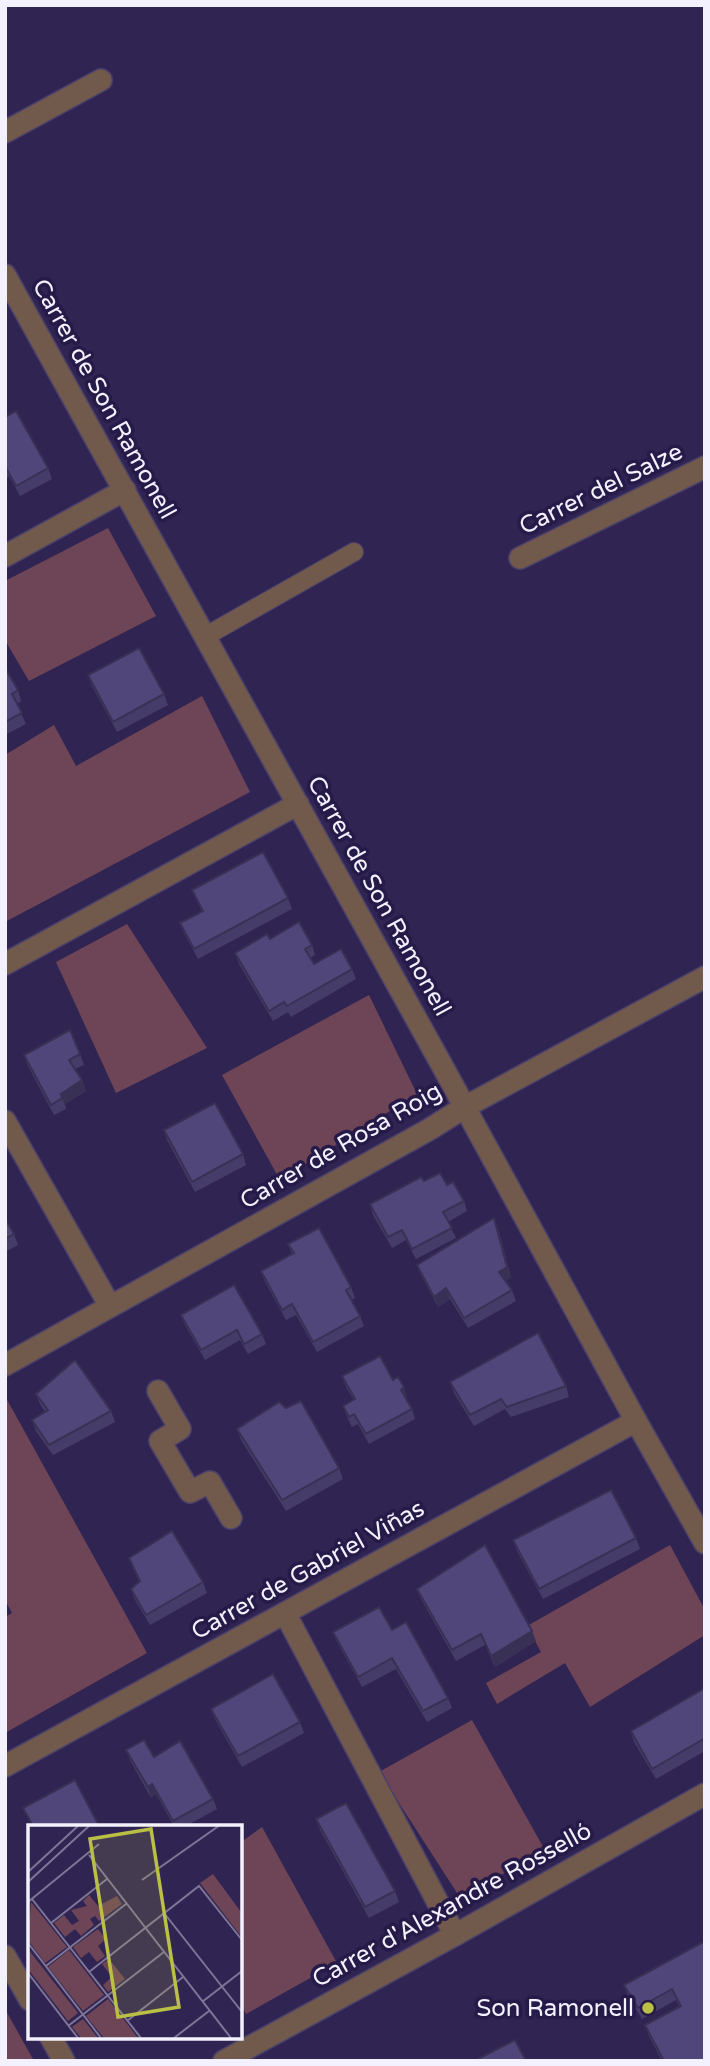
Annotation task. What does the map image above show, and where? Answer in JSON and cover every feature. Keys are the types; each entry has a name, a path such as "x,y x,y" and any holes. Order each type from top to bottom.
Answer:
{"street":[{"path":"5,132 101,80"},
{"name":"Carrer de Son Ramonell","path":"5,275 705,1543"},
{"name":"Carrer del Salze","path":"520,558 705,467"},
{"path":"5,556 125,490"},
{"path":"5,964 298,804"},
{"name":"Carrer de Rosa Roig","path":"5,1364 430,1129 464,1107 704,979"},
{"path":"5,1121 110,1306"},
{"path":"158,1391 180,1429 160,1441 190,1492 210,1482 231,1518"},
{"name":"Carrer de Gabriel Viñas","path":"5,1766 636,1421"},
{"path":"285,1613 454,1935"},
{"name":"Carrer d'Alexandre Rosselló","path":"224,2061 705,1794"},
{"path":"5,1956 28,1996"},
{"path":"51,2038 64,2061"}],"lane":[{"path":"206,636 354,552"}],"shaded area":[{"path":"108,528 156,616 29,681 5,640 5,581"},
{"path":"202,696 250,792 5,922 5,755 54,725 76,766"},
{"path":"127,924 207,1048 116,1093 56,962"},
{"path":"369,995 417,1094 280,1180 222,1075"},
{"path":"5,1396 147,1653 5,1733 5,1617 12,1613 5,1600"},
{"path":"670,1545 705,1610 705,1635 590,1707 565,1663 497,1704 486,1683 541,1652 527,1626"},
{"path":"472,1720 546,1852 459,1896 379,1772"},
{"path":"262,1827 337,1963 246,2014 242,2007 242,1842"},
{"path":"5,2009 34,2061 5,2061"}],"building":[{"path":"16,411 48,468 16,486 5,466 5,417"},
{"path":"139,648 164,694 113,722 88,675"},
{"path":"5,668 18,690 12,694 22,713 5,722"},
{"path":"263,852 288,898 194,949 180,923 203,911 192,890"},
{"path":"299,922 312,945 305,949 314,964 341,949 352,969 287,1006 284,1002 269,1011 235,953 267,934 270,939"},
{"path":"70,1030 80,1054 69,1060 82,1080 61,1094 62,1098 51,1105 24,1055"},
{"path":"215,1103 243,1154 192,1182 164,1130"},
{"path":"440,1173 447,1185 453,1182 464,1201 443,1212 452,1228 412,1249 402,1230 388,1237 370,1204 421,1177 424,1181"},
{"path":"494,1218 507,1267 499,1272 512,1290 464,1318 446,1288 434,1297 417,1265"},
{"path":"5,1219 14,1234 5,1239"},
{"path":"319,1228 351,1287 346,1290 360,1316 313,1342 292,1304 282,1310 261,1271 294,1253 288,1244"},
{"path":"234,1285 262,1334 244,1344 237,1330 201,1350 181,1315"},
{"path":"538,1333 566,1386 507,1407 501,1399 470,1415 450,1382"},
{"path":"380,1356 393,1380 398,1377 404,1387 401,1390 412,1409 366,1434 354,1414 349,1417 343,1406 355,1399 342,1376"},
{"path":"75,1360 111,1411 49,1445 32,1420 48,1410 36,1394"},
{"path":"301,1401 339,1468 282,1500 237,1429 279,1402 286,1408"},
{"path":"611,1490 636,1538 539,1589 513,1540"},
{"path":"172,1531 203,1582 146,1615 131,1589 140,1581 129,1558"},
{"path":"485,1545 532,1631 491,1656 481,1634 452,1650 417,1589"},
{"path":"379,1607 392,1630 406,1622 448,1698 423,1711 392,1658 358,1677 333,1632"},
{"path":"273,1674 300,1722 238,1756 211,1709"},
{"path":"705,1688 705,1738 652,1769 631,1731"},
{"path":"144,1740 154,1757 180,1741 213,1799 173,1821 152,1784 148,1787 126,1750"},
{"path":"75,1780 98,1825 32,1825 23,1808"},
{"path":"346,1803 395,1891 365,1907 316,1819"},
{"name":"Son Ramonell","path":"705,1941 705,2060 664,2061 645,2025 681,2006 672,1989 638,2008 624,1985"},
{"path":"515,2040 526,2061 474,2061"}],"place":[{"name":"Son Ramonell","path":"648,2008"}]}
